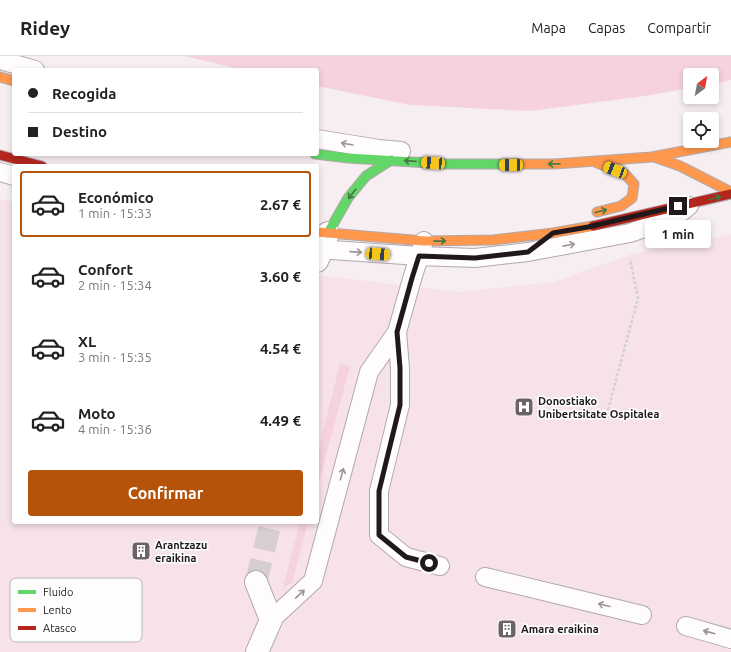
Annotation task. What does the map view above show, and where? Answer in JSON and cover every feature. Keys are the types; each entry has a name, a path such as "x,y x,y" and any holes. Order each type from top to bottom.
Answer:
{"main road":[{"path":"0,77 12,80"},
{"path":"319,154 348,158 446,164 554,164 652,156 731,142"},
{"path":"0,155 34,164"},
{"path":"652,156 680,166 731,193"},
{"path":"320,245 348,198 366,176 391,160"},
{"path":"585,215 621,206 632,198 634,184 625,174 593,162"},
{"path":"422,249 553,233 588,227 731,193"},
{"path":"553,233 572,221"}],"street":[{"path":"256,582 270,620 257,652"}],"lane":[{"path":"0,60 28,68"},
{"path":"319,139 379,149 477,157 511,165"},
{"path":"0,172 12,175"},
{"path":"320,245 422,249 475,258 528,252 630,233 675,217 694,203"},
{"path":"528,252 553,233"},
{"path":"270,620 313,581 369,372 397,332 412,278 422,249"},
{"path":"397,332 400,368 400,405 379,491 379,535 406,557 440,566"},
{"path":"485,576 642,615"},
{"path":"686,626 731,639"}],"path":[{"path":"608,410 638,298 629,255"}],"shaded area":[{"path":"184,56 731,56 731,80 719,83 719,68 683,68 683,89 645,96 530,111 410,105 319,86 319,68 235,68"},
{"name":"Donostiako Unibertsitate Ospitalea","path":"0,199 12,202 12,524 319,524 319,275 458,292 554,282 629,255 731,234 731,652 0,652"},
{"path":"340,364 350,366 319,482 319,447"},
{"path":"299,524 307,524 292,583 283,587"}],"tunnel":[{"path":"256,582 270,524"}],"traffic: fast":[{"path":"319,154 348,158 446,164 518,164"},
{"path":"328,233 348,198 366,176 391,160"}],"traffic: slow":[{"path":"0,77 12,80"},
{"path":"518,164 554,164 652,157 731,142"},
{"path":"654,157 680,166 731,192"},
{"path":"597,163 625,174 634,184 632,198 621,206 597,212"},
{"path":"319,232 424,241 493,240 553,233 593,226"}],"traffic: jam":[{"path":"0,155 34,164"},
{"path":"593,226 731,194"}],"place":[{"name":"Donostiako Unibertsitate Ospitalea","path":"524,407"},
{"name":"Arantzazu eraikina","path":"141,551"},
{"name":"Amara eraikina","path":"507,629"}],"route":[{"path":"429,563 406,557 379,535 379,491 400,405 400,368 397,332 419,256 475,258 528,252 553,233 588,227 678,206"}]}
